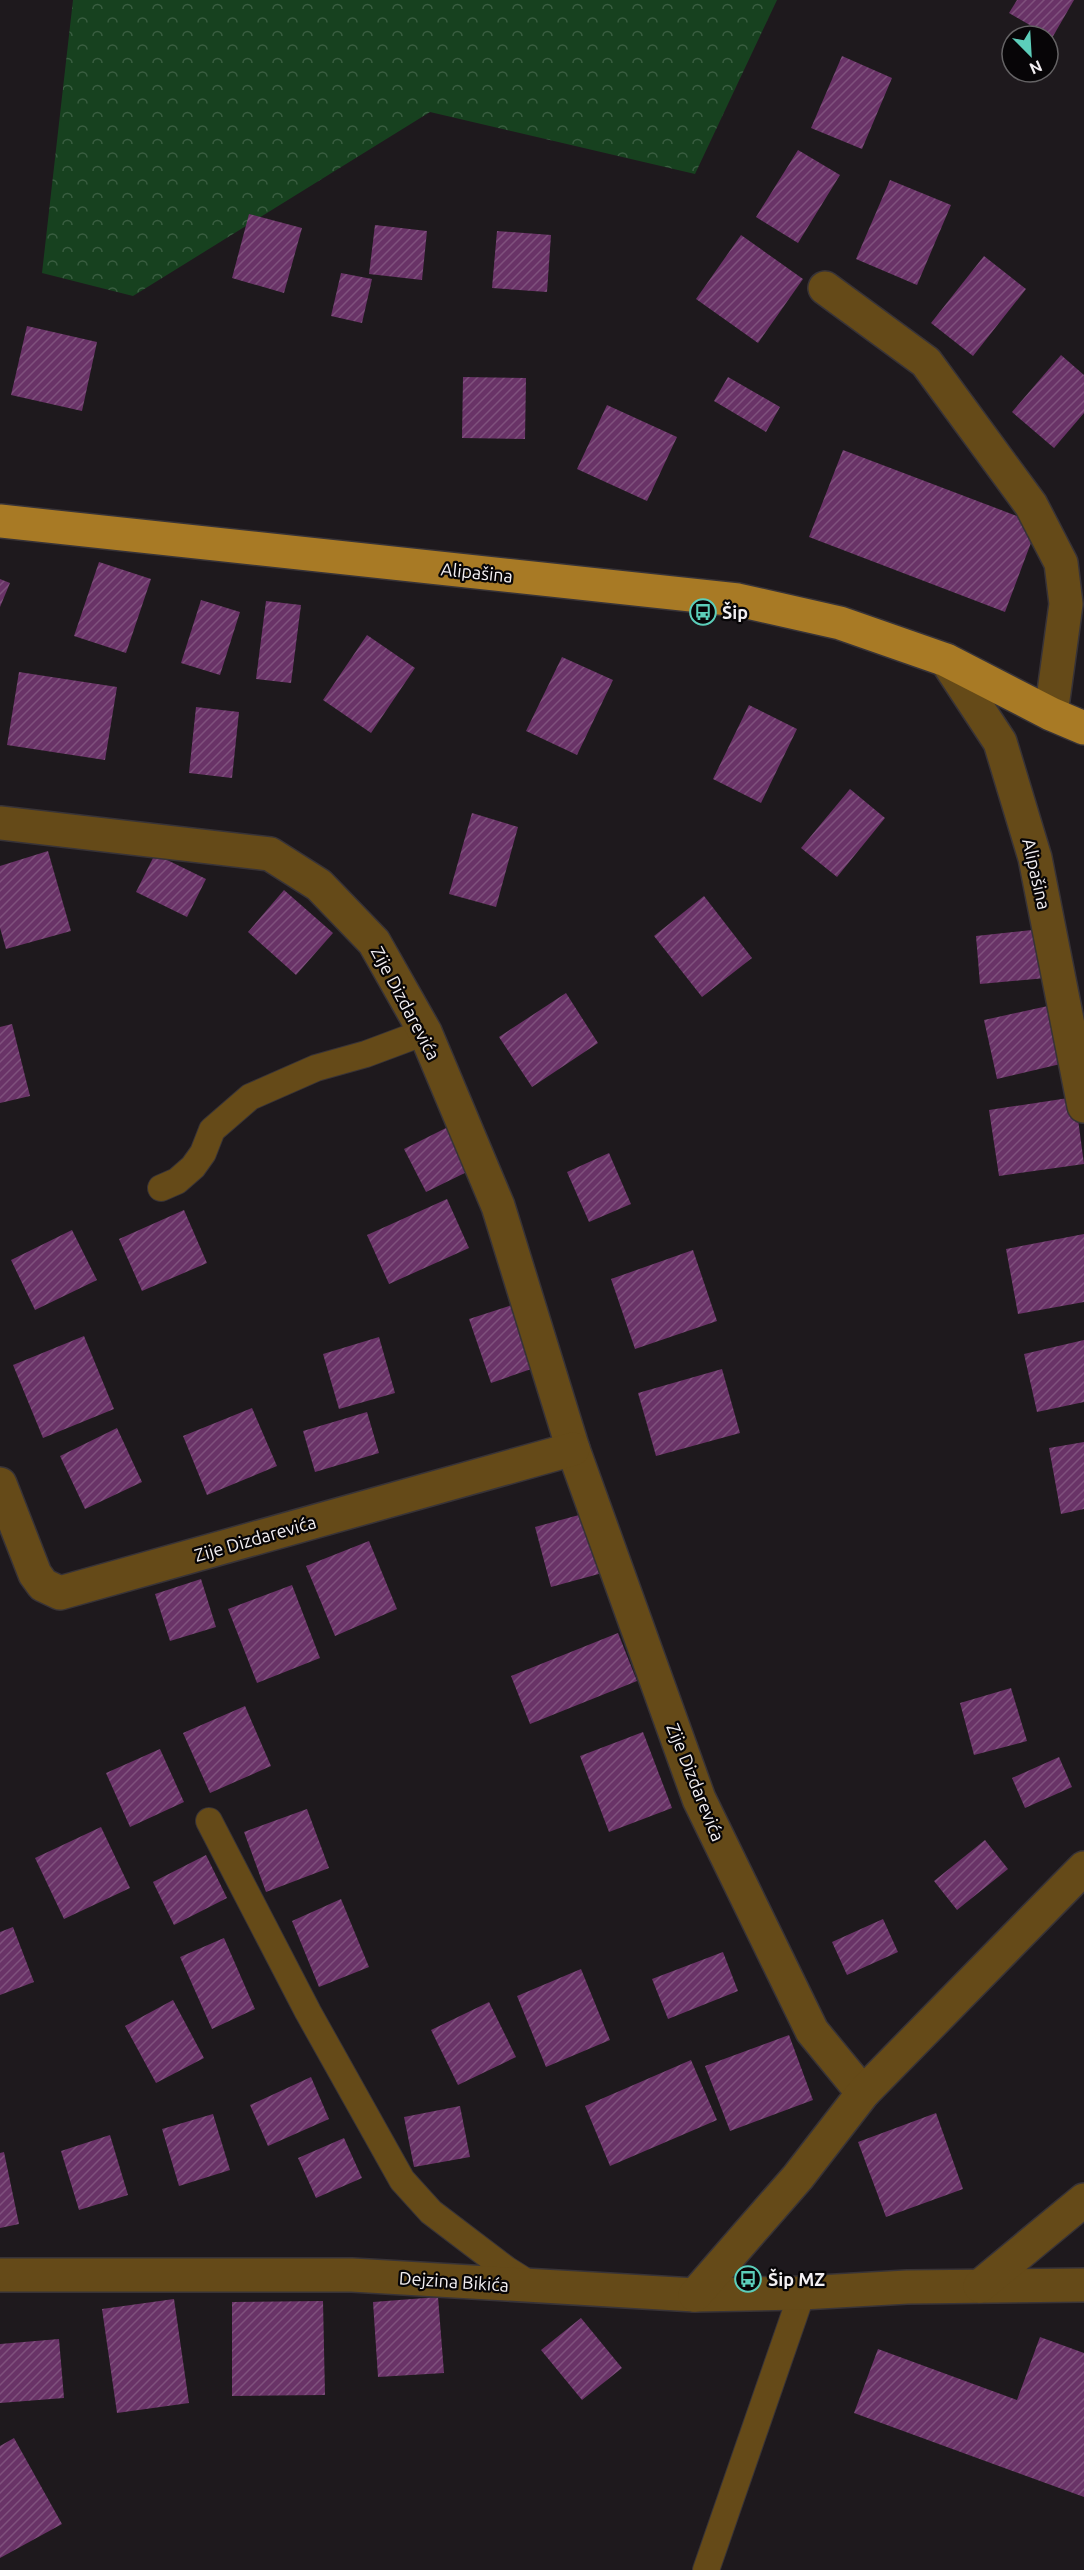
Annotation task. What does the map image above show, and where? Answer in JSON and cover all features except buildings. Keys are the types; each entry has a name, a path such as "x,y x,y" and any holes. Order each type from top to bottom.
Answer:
{"main road":[{"name":"Alipašina","path":"3,515 738,600 840,623 946,660 1051,714 1084,728"}],"street":[{"path":"825,288 926,362 1031,505 1061,563 1066,604 1051,714"},
{"name":"Alipašina","path":"946,660 1000,742 1035,858 1084,1106"},
{"name":"Zije Dizdarevića","path":"0,823 270,854 319,885 374,942 425,1032 498,1206 573,1449 699,1799 812,2031 863,2093"},
{"name":"Zije Dizdarevića","path":"0,1484 35,1574 43,1585 60,1593 573,1449"},
{"path":"695,2295 798,2177 863,2093 1084,1868"},
{"path":"980,2286 1084,2200"},
{"name":"Dejzina Bikića","path":"0,2276 352,2275 695,2295 802,2293 908,2287 1084,2285"}],"lane":[{"path":"161,1188 177,1181 193,1167 203,1153 213,1130 250,1097 316,1068 366,1054 425,1032"},
{"path":"209,1821 308,2012 402,2180 431,2212 506,2269 533,2286"},
{"path":"706,2570 802,2293"}],"green space":[{"path":"73,0 777,0 695,174 430,112 133,296 42,273"}],"place":[{"name":"Šip","path":"703,612"},
{"name":"Šip MZ","path":"748,2279"}]}
